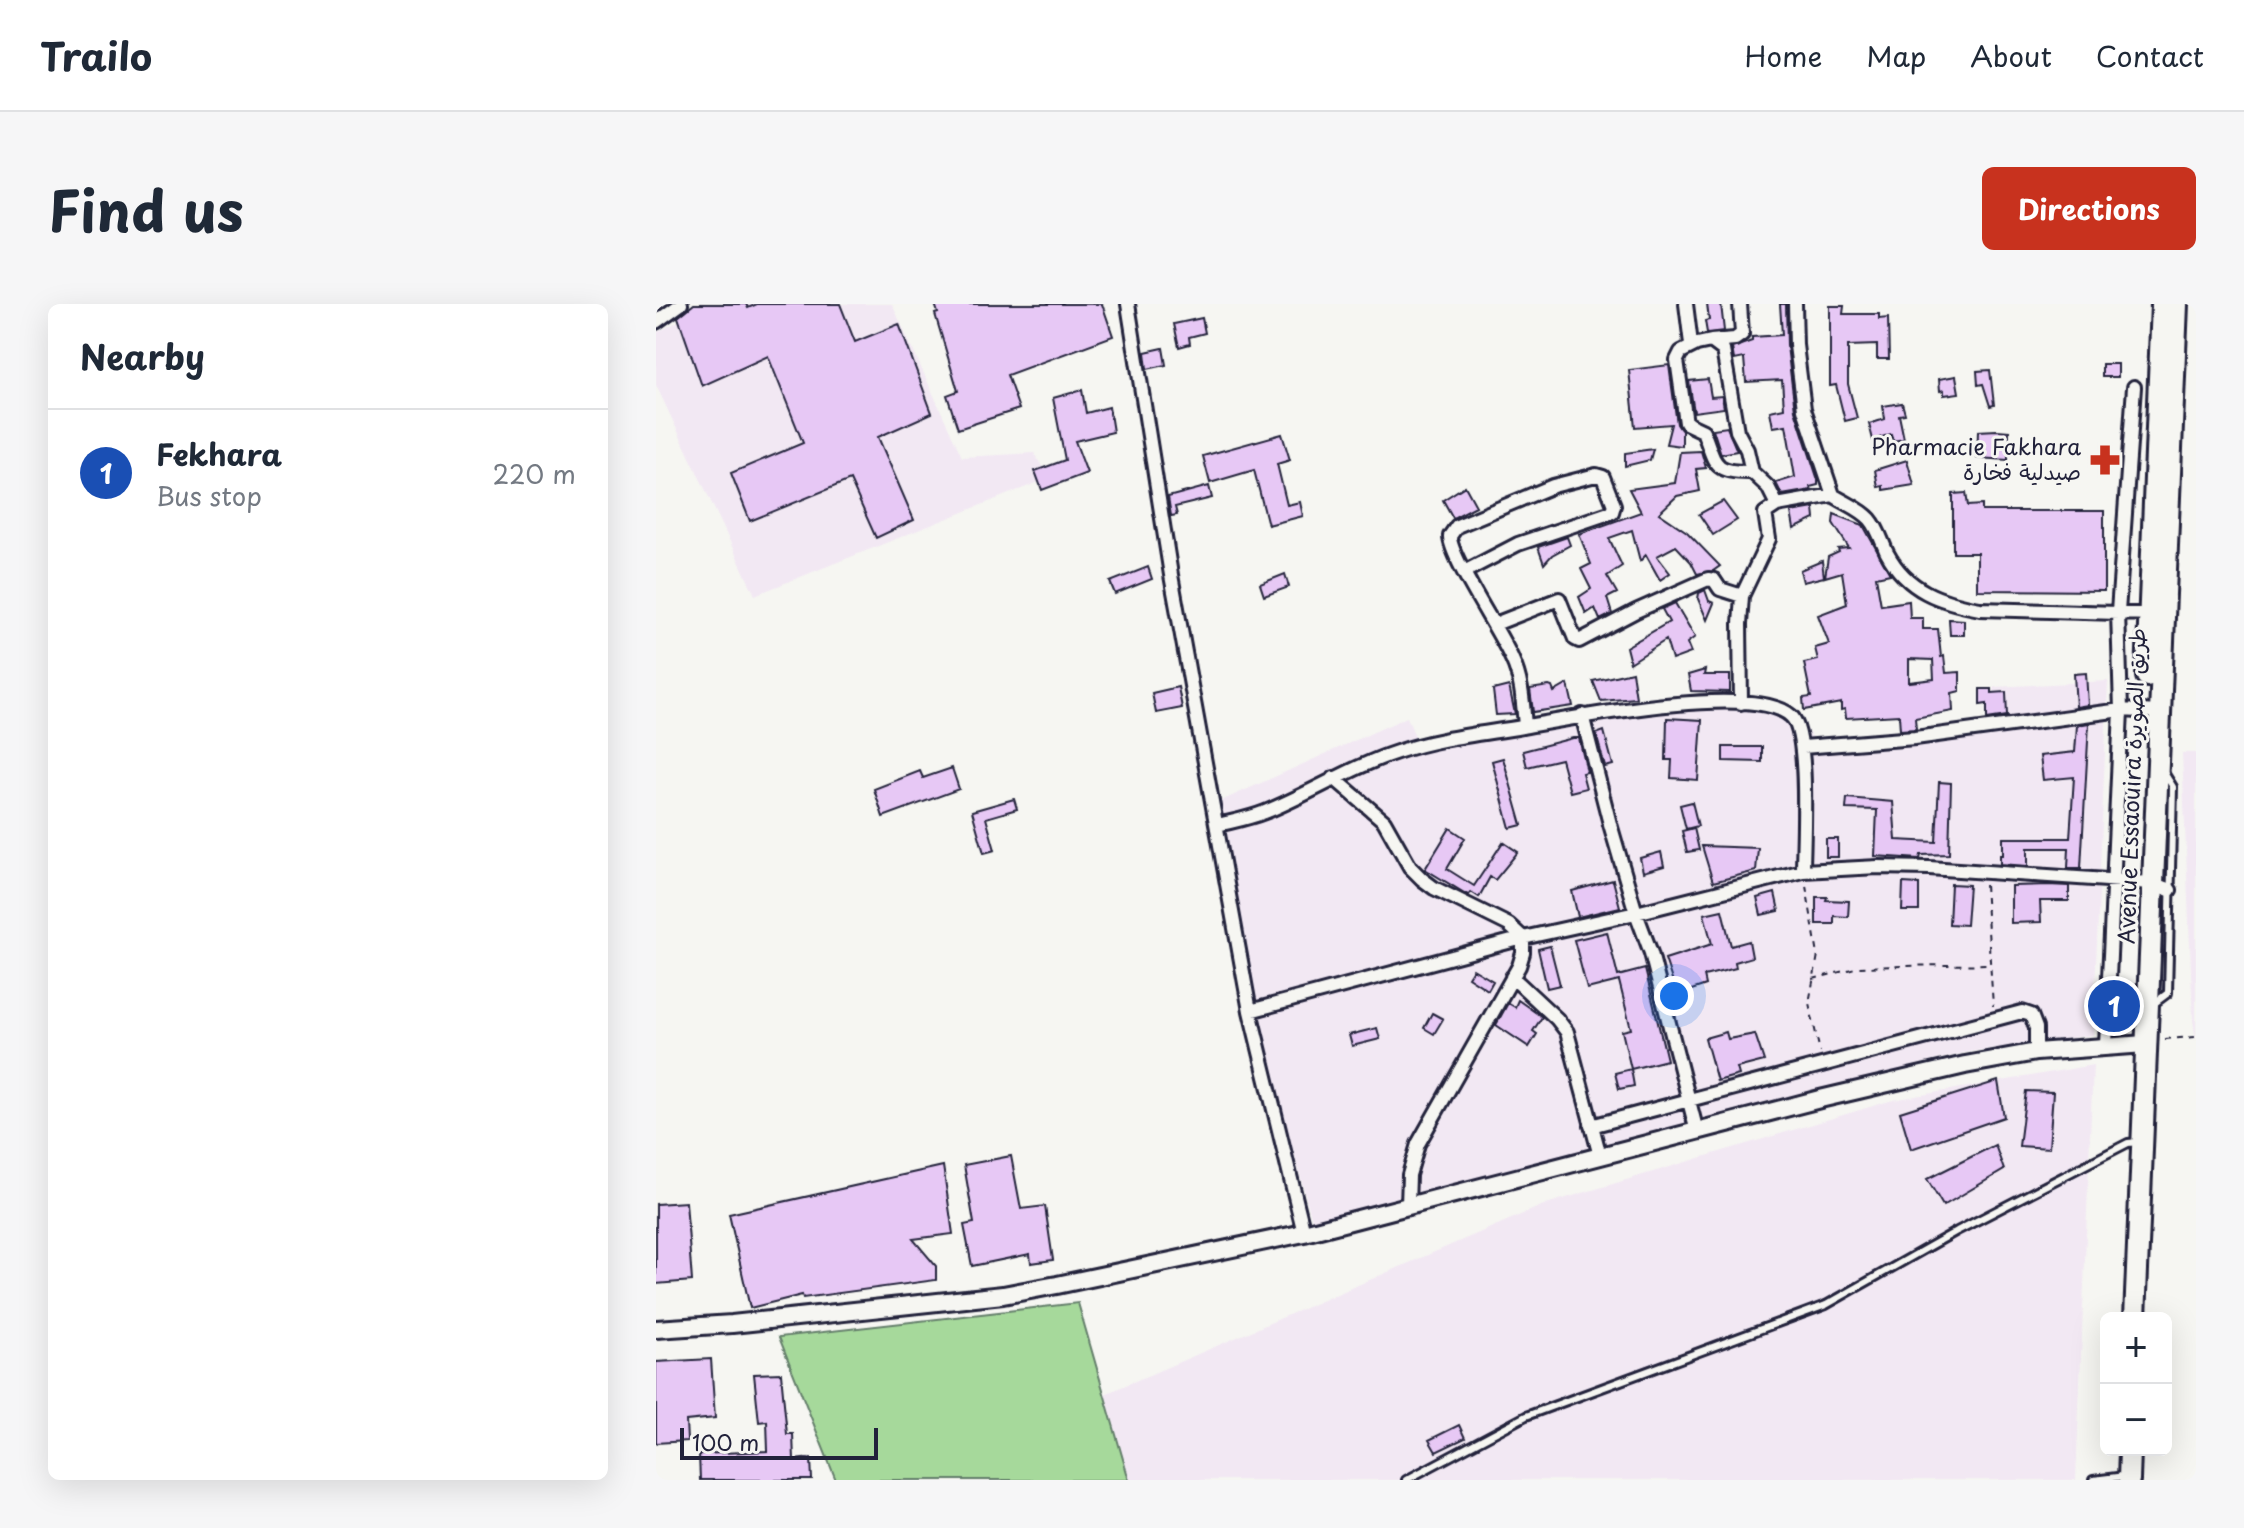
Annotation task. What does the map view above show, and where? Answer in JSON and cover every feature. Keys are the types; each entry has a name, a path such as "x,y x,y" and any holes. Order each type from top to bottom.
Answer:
{"main road":[{"name":"Avenue Essaouira طريق الصويرة","path":"2135,1312 2138,1044 2153,885 2152,712 2162,304"},
{"name":"Avenue Essaouira طريق الصويرة","path":"2156,614 2177,304"},
{"name":"Avenue Essaouira طريق الصويرة","path":"2138,1044 2146,1009 2153,885 2157,761 2152,712"},
{"name":"Avenue Essaouira طريق الصويرة","path":"2122,1312 2135,1143"},
{"path":"2118,1456 2122,1478"},
{"path":"2122,1478 2128,1456"}],"street":[{"path":"656,322 681,304"},
{"path":"1128,304 1171,575 1250,1011 1304,1233"},
{"path":"1686,304 1691,344 1735,339 1742,334 1740,304"},
{"path":"1795,304 1796,345 1804,409 1833,495 1870,519 1889,557 1908,582 1934,598 1980,609 2156,614"},
{"path":"1711,341 1725,354 1737,431 1747,450 1752,472 1768,487 1777,505"},
{"path":"1697,344 1681,352 1677,360 1686,423 1703,431 1718,467 1734,473 1752,472"},
{"path":"2106,1045 2121,710 2118,612 2134,387"},
{"path":"1464,572 1518,544 1612,512 1614,505 1603,477 1596,475 1553,486 1457,526 1450,536 1449,542 1464,572 1495,624 1518,673 1525,726"},
{"path":"1741,703 1742,596 1769,539 1765,513 1777,505 1833,495"},
{"path":"1495,624 1559,599 1575,639 1579,641 1708,579 1712,579 1720,589 1742,596"},
{"path":"1218,825 1264,812 1397,752 1442,740 1582,715 1653,707 1741,703 1769,706 1791,716 1800,733 1803,747 1803,871"},
{"path":"1803,747 1915,738 2121,710 2152,712"},
{"path":"1582,715 1636,913 1651,953 1697,1132"},
{"path":"1334,778 1384,821 1410,867 1422,879 1509,925 1523,938 1522,959 1418,1144 1409,1175 1408,1206"},
{"path":"1250,1011 1523,938 1803,871 1878,867 2114,880 2153,885"},
{"path":"1512,977 1567,1032 1600,1156"},
{"path":"1591,1126 2022,1012 2031,1015 2036,1028 2036,1052"},
{"path":"656,1329 732,1324 1003,1295 1072,1283 1304,1233 1914,1077 2036,1052 2138,1044"}],"lane":[{"path":"1406,1480 1526,1416 1826,1305 1957,1231 2135,1143"},
{"path":"2093,1480 2122,1478"}],"path":[{"path":"1803,871 1817,946 1809,1003 1822,1065"},
{"path":"1984,872 1994,1019"},
{"path":"1813,980 1859,967 1990,964"},
{"path":"2138,1044 2196,1037"}],"shaded area":[{"path":"711,304 892,304 962,457 1034,453 1049,478 755,595 656,385 656,333"},
{"path":"2108,681 2093,1035 1968,1052 1312,1220 1262,1035 1221,801 1407,717 1417,741 1483,725 1584,716 1764,707 1802,723 1818,745 1994,726 1994,687"},
{"path":"2182,753 2196,753 2196,1041 2193,1020"},
{"path":"2093,1065 2076,1480 1125,1480 1098,1397 1546,1204 1893,1100"}],"green space":[{"path":"1078,1303 1129,1480 836,1480 779,1337"}],"building":[{"path":"694,304 746,304 748,308 757,304 840,304 855,342 899,324 932,413 878,437 914,520 876,538 850,480 750,521 731,473 803,443 768,356 702,386 678,317"},
{"path":"935,304 1102,304 1113,336 1007,375 1019,409 958,429 947,395 958,391 935,314 938,313"},
{"path":"1707,304 1721,304 1724,331 1707,333"},
{"path":"1780,304 1786,304 1787,346 1795,410 1818,480 1818,485 1810,487 1811,490 1782,495 1776,483 1795,477 1786,425 1773,427 1770,411 1784,408 1782,380 1746,382 1744,358 1734,360 1732,348 1752,341 1752,337 1782,335"},
{"path":"1830,306 1844,306 1843,314 1879,314 1879,319 1888,318 1889,359 1877,359 1877,345 1848,346 1848,384 1857,418 1845,421 1836,385 1830,386"},
{"path":"1202,318 1205,333 1189,337 1190,344 1179,347 1174,324"},
{"path":"1163,348 1166,365 1147,369 1145,352"},
{"path":"2102,364 2118,364 2118,377 2102,377"},
{"path":"1669,365 1682,446 1666,444 1671,424 1635,427 1629,370"},
{"path":"1990,370 1994,405 1990,406 1983,384 1978,385 1977,371"},
{"path":"1956,376 1959,393 1944,395 1944,390 1940,391 1939,379"},
{"path":"1708,379 1711,397 1722,396 1724,408 1694,412 1689,381"},
{"path":"1082,390 1086,413 1109,407 1113,432 1075,441 1087,473 1042,490 1035,471 1065,460 1053,398"},
{"path":"1902,403 1905,414 1899,415 1904,439 1893,441 1891,434 1873,440 1869,424 1885,419 1883,406"},
{"path":"1727,427 1737,451 1721,454 1713,429"},
{"path":"1978,431 2009,431 2008,460 1977,458"},
{"path":"1282,434 1290,460 1277,464 1287,505 1300,502 1303,516 1268,525 1254,470 1210,483 1203,456"},
{"path":"1653,449 1650,460 1625,466 1625,453"},
{"path":"1701,451 1706,468 1696,469 1700,491 1677,496 1659,513 1687,532 1720,566 1713,571 1697,574 1676,546 1657,556 1670,573 1660,580 1646,555 1640,561 1632,530 1609,538 1622,566 1607,576 1617,593 1607,598 1612,614 1600,620 1595,608 1586,614 1579,597 1591,589 1581,569 1591,564 1579,534 1641,512 1629,489 1675,483 1680,452"},
{"path":"1907,460 1914,485 1883,490 1883,486 1878,487 1875,470"},
{"path":"1209,486 1212,498 1175,507 1177,515 1171,516 1168,497"},
{"path":"1465,486 1476,506 1453,518 1443,500"},
{"path":"1966,493 1968,506 1982,505 1982,511 2104,511 2104,591 1977,590 1977,553 1953,553 1953,494"},
{"path":"1723,501 1737,520 1713,535 1699,514"},
{"path":"1814,508 1815,519 1794,529 1791,512"},
{"path":"1834,514 1863,525 1890,574 1876,577 1881,605 1909,601 1910,618 1923,618 1923,629 1938,629 1946,673 1960,672 1960,691 1952,693 1953,711 1915,718 1916,729 1900,730 1899,715 1846,718 1841,703 1804,710 1803,698 1811,697 1804,663 1818,660 1815,648 1829,644 1818,615 1847,604 1842,572 1825,577 1828,557 1839,552 1838,549 1849,548 1833,523","holes":["1909,659 1933,660 1934,679 1909,682"]},
{"path":"1567,537 1570,545 1552,555 1544,564 1538,547"},
{"path":"1822,561 1824,577 1803,582 1800,570"},
{"path":"1148,567 1152,579 1115,594 1110,582"},
{"path":"1285,574 1289,587 1264,596 1260,584"},
{"path":"1705,590 1709,601 1714,603 1707,620 1698,599 1699,593"},
{"path":"1675,603 1695,637 1687,643 1691,653 1672,660 1666,640 1630,663 1626,647 1669,622 1662,609"},
{"path":"1949,619 1964,620 1964,635 1950,635"},
{"path":"1705,670 1704,675 1730,675 1730,692 1691,691 1688,675"},
{"path":"1632,672 1636,698 1601,701 1593,681"},
{"path":"2086,673 2088,705 2076,707 2074,674"},
{"path":"1568,684 1573,706 1533,712 1530,689 1549,686 1554,692"},
{"path":"1509,686 1515,714 1496,715 1493,690"},
{"path":"1178,687 1182,708 1156,713 1152,693"},
{"path":"1980,689 1992,689 1992,693 2006,692 2007,716 1987,719 1987,704 1980,705"},
{"path":"1667,718 1702,720 1698,780 1671,778 1672,760 1666,760"},
{"path":"2089,723 2081,868 2068,868 2069,848 2028,848 2028,866 2000,864 2003,838 2070,838 2074,777 2043,780 2040,756 2075,752 2077,725"},
{"path":"1604,731 1613,765 1605,767 1596,734"},
{"path":"1579,738 1587,772 1582,773 1586,788 1570,792 1561,759 1527,767 1523,751"},
{"path":"1723,747 1762,747 1762,762 1723,761"},
{"path":"1503,758 1522,825 1510,828 1492,761"},
{"path":"952,768 959,789 883,817 874,789 920,771 923,778"},
{"path":"1939,782 1951,783 1949,854 1921,855 1920,859 1875,856 1877,810 1846,809 1847,798 1893,802 1896,840 1936,842"},
{"path":"1014,799 1017,809 986,818 995,850 984,853 972,811"},
{"path":"1692,802 1698,826 1686,829 1680,805"},
{"path":"1450,828 1465,838 1447,869 1474,886 1503,842 1518,852 1495,880 1490,877 1479,897 1471,892 1466,894 1425,869"},
{"path":"1694,828 1699,850 1687,852 1682,831"},
{"path":"1826,839 1838,839 1838,857 1826,857"},
{"path":"1702,846 1758,848 1756,871 1713,882"},
{"path":"1661,852 1664,866 1643,872 1640,858"},
{"path":"1613,880 1620,907 1578,917 1572,891"},
{"path":"1903,883 1919,884 1919,911 1902,911"},
{"path":"1951,884 1969,885 1966,925 1949,924"},
{"path":"2011,886 2069,886 2069,901 2040,901 2041,922 2011,923"},
{"path":"1775,893 1779,911 1761,915 1757,898"},
{"path":"1816,897 1849,901 1848,917 1834,916 1834,924 1816,924"},
{"path":"1722,910 1731,946 1749,941 1752,957 1735,962 1736,968 1704,976 1706,985 1677,995 1665,959 1712,944 1704,914"},
{"path":"1607,932 1618,976 1645,969 1667,1060 1631,1069 1622,1031 1631,1029 1619,981 1587,989 1574,940"},
{"path":"1550,946 1560,985 1547,988 1538,949"},
{"path":"1473,969 1493,981 1488,990 1468,977"},
{"path":"1518,1000 1542,1017 1533,1031 1537,1034 1529,1047 1496,1025 1508,1003 1515,1007"},
{"path":"1432,1013 1443,1019 1434,1034 1424,1028"},
{"path":"1377,1028 1380,1039 1352,1046 1349,1035"},
{"path":"1726,1032 1728,1039 1755,1034 1764,1061 1737,1068 1739,1075 1717,1081 1705,1038"},
{"path":"1631,1069 1634,1086 1619,1089 1615,1073"},
{"path":"1998,1081 2004,1117 1911,1149 1900,1112"},
{"path":"2026,1091 2053,1092 2049,1148 2019,1146"},
{"path":"1995,1145 2004,1170 1943,1206 1927,1179"},
{"path":"1011,1156 1021,1209 1045,1206 1053,1260 1031,1263 1030,1254 972,1266 964,1225 974,1223 964,1165"},
{"path":"943,1166 953,1234 913,1239 936,1266 936,1280 803,1298 802,1295 750,1308 729,1214"},
{"path":"686,1202 692,1281 656,1284 656,1204"},
{"path":"711,1359 715,1418 686,1421 687,1441 656,1443 656,1362"},
{"path":"781,1373 787,1434 793,1434 794,1460 811,1458 812,1480 700,1480 699,1454 768,1451 767,1421 759,1422 754,1374"},
{"path":"1459,1425 1465,1438 1436,1452 1429,1440"}],"place":[{"name":"Pharmacie Fakhara صيدلية فخارة","path":"2105,460"},
{"name":"Fekhara","path":"2114,1006"}]}
